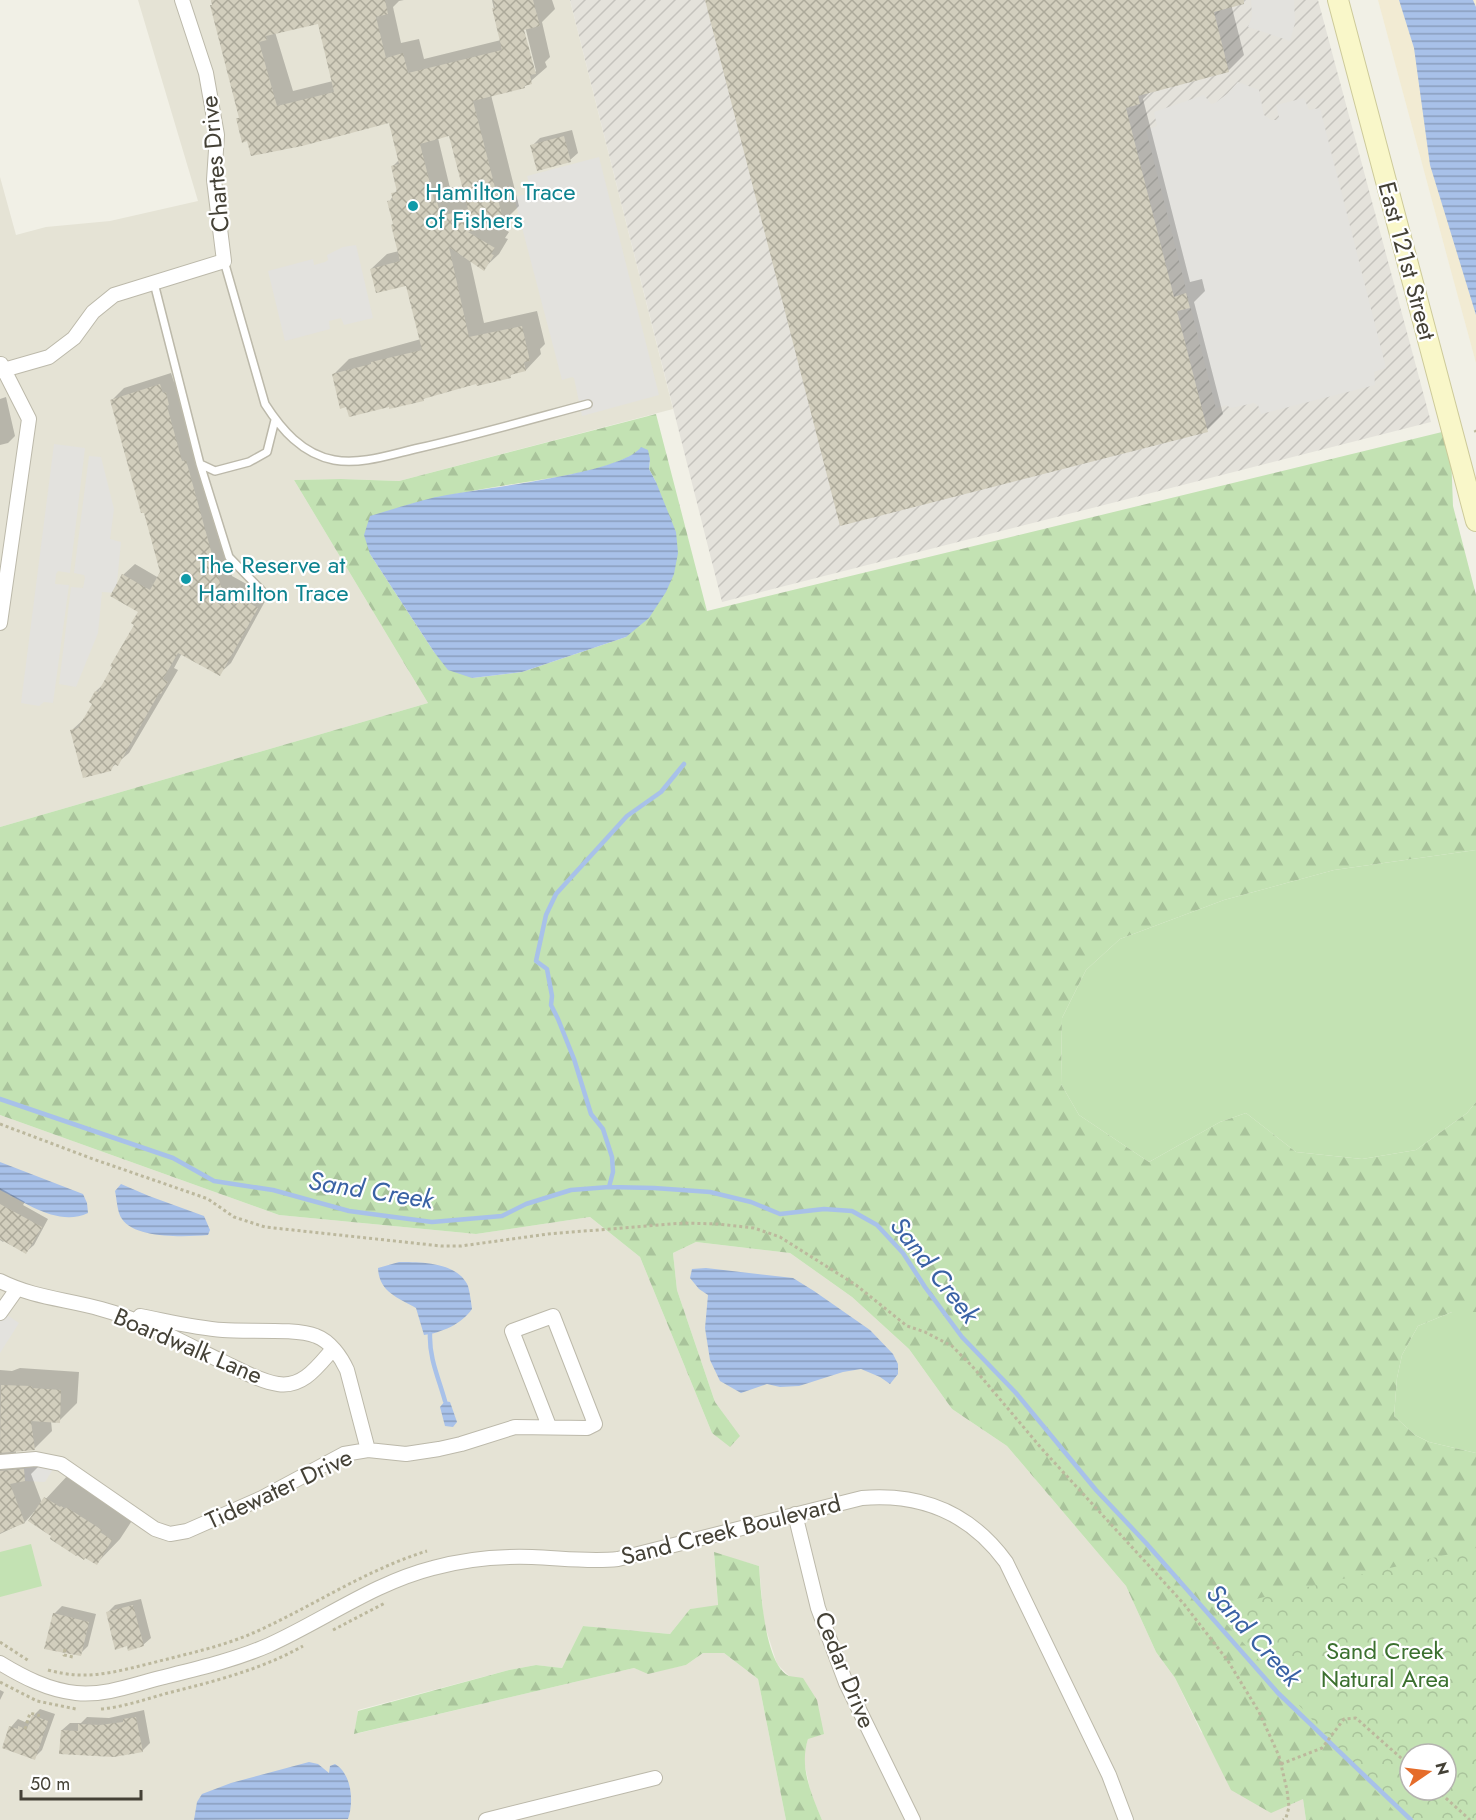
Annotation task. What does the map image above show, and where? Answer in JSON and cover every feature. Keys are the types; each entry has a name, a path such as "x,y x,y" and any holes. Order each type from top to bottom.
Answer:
{"street":[{"name":"Chartes Drive","path":"182,0 206,73 217,135 214,180 224,261"},
{"name":"East 121st Street","path":"1338,0 1476,521"},
{"path":"0,623 29,419 2,368 50,357 74,338 93,312 114,295 224,261"},
{"name":"Boardwalk Lane","path":"0,1281 33,1295 221,1330 301,1333 316,1336 342,1359 368,1450"},
{"path":"0,1313 17,1289"},
{"name":"Boardwalk Lane","path":"101,1309 148,1326 234,1367 278,1384 299,1382 316,1369 333,1349"},
{"name":"Tidewater Drive","path":"0,1462 36,1459 61,1464 154,1529 170,1534 187,1532 236,1510 344,1454 368,1450 406,1454 461,1444 515,1427 587,1428 595,1424 553,1316 512,1331 549,1426"},
{"name":"Sand Creek Boulevard","path":"0,1663 42,1684 64,1691 78,1693 110,1691 194,1670 269,1645 398,1579 432,1568 465,1560 519,1558 600,1561 618,1559 862,1498 887,1496 927,1504 964,1520 994,1546 1016,1578 1109,1775 1126,1820"},
{"name":"Cedar Drive","path":"795,1514 818,1608 846,1683 913,1820"},
{"path":"486,1820 655,1778"}],"lane":[{"path":"224,261 265,404 275,420 292,439 315,454 333,460 359,462 464,438 588,404"},
{"path":"154,282 200,464 229,557 262,591"},
{"path":"200,464 215,471 249,462 267,452 275,420"}],"path":[{"path":"0,1124 93,1159 198,1194 234,1217 265,1227 441,1246 461,1246 548,1234 684,1223 754,1228 780,1237 856,1285 907,1326 925,1332 952,1346 1176,1595 1228,1661 1259,1712 1281,1764 1287,1790 1289,1807 1286,1818 1283,1820"},
{"path":"43,1667 69,1674 102,1675 220,1645 288,1616 369,1573 427,1551"},
{"path":"0,1642 36,1665"},
{"path":"65,1649 64,1655 73,1657"},
{"path":"25,1729 30,1713 41,1716"},
{"path":"1281,1764 1322,1748 1344,1719 1356,1718 1398,1755"},
{"path":"1450,1802 1470,1820"}],"shaded area":[{"path":"138,0 570,0 673,409 399,481 294,480 428,703 0,827 0,177 16,235 46,227 110,221 198,201"},
{"path":"570,0 1318,0 1431,422 722,602"},
{"path":"1251,0 1294,0 1295,23 1290,41 1248,27 1252,17"},
{"path":"1378,0 1476,0 1476,363 1451,271"},
{"path":"1238,82 1259,90 1264,115 1271,120 1279,117 1276,105 1304,98 1309,110 1320,108 1386,368 1374,372 1375,385 1261,414 1258,405 1254,403 1231,408 1226,405 1216,408 1146,130 1157,126 1154,112 1204,95 1211,104 1215,103"},
{"path":"599,157 659,395 582,416 574,378 562,380 514,197 532,193 527,176"},
{"path":"356,245 373,318 344,325 341,318 329,321 330,329 285,341 268,271 313,259 314,265 325,262 328,260 327,255 343,247"},
{"path":"54,444 85,448 70,573 58,571 56,574 55,584 69,585 53,703 44,702 39,706 21,703"},
{"path":"89,456 101,457 114,509 110,539 121,542 116,593 102,592 98,633 76,687 59,684 71,587 83,588 85,578 84,575 74,573"},
{"path":"0,1115 279,1215 476,1234 590,1217 640,1257 712,1433 739,1436 715,1402 677,1290 673,1253 696,1242 790,1253 852,1297 909,1349 952,1409 1007,1446 1126,1586 1156,1652 1175,1678 1201,1732 1303,1799 1306,1820 822,1820 811,1794 803,1756 808,1739 789,1676 777,1664 764,1623 759,1566 714,1553 718,1606 690,1609 670,1634 583,1626 562,1668 536,1665 509,1670 358,1710 355,1734 634,1668 648,1673 686,1665 703,1653 724,1653 758,1679 786,1820 0,1820"},
{"path":"1,1311 19,1323 0,1353 0,1313"},
{"path":"23,1460 57,1463 45,1482 25,1481"}],"green space":[{"path":"656,414 707,611 1442,432 1451,453 1453,506 1476,595 1476,850 1334,870 1224,900 1120,939 1086,970 1062,1018 1061,1084 1079,1115 1149,1162 1220,1122 1246,1113 1296,1152 1362,1159 1416,1150 1467,1113 1476,1102 1476,1312 1452,1312 1418,1326 1402,1355 1397,1378 1394,1416 1415,1435 1429,1442 1476,1453 1476,1820 1306,1820 1303,1799 1271,1813 1231,1790 1175,1678 1156,1652 1126,1586 1007,1446 952,1409 909,1349 852,1297 790,1253 696,1242 673,1253 677,1290 715,1402 740,1436 730,1447 712,1433 640,1257 590,1217 476,1234 279,1215 0,1115 0,827 428,703 294,480 399,481","holes":["637,452 650,459 649,469 656,482 626,637 522,672 472,678 434,652 370,554 401,507 460,493 581,472 612,464"]},
{"path":"1476,850 1476,1102 1467,1113 1416,1150 1362,1159 1296,1152 1246,1113 1220,1122 1149,1162 1079,1115 1061,1084 1062,1018 1086,970 1120,939 1224,900 1334,870"},
{"path":"1452,1312 1476,1312 1476,1453 1429,1442 1415,1435 1394,1416 1397,1378 1402,1355 1418,1326"},
{"path":"31,1544 42,1586 0,1597 0,1552"},
{"name":"Sand Creek Natural Area","path":"1476,1548 1476,1820 1402,1820 1213,1609"},
{"path":"714,1552 759,1566 765,1626 774,1657 781,1669 789,1676 803,1678 817,1700 824,1734 808,1739 805,1760 807,1780 822,1820 786,1820 758,1679 724,1653 703,1653 686,1665 648,1674 634,1668 354,1734 358,1711 509,1670 536,1665 562,1668 583,1626 670,1634 690,1609 718,1605"}],"water":[{"path":"1399,0 1473,0 1476,7 1476,315 1430,165 1414,48"},
{"path":"641,447 648,450 649,469 676,532 678,553 674,574 666,592 649,618 626,637 522,672 472,678 448,670 370,554 364,535 370,516 432,498 544,480 605,466 628,457"},
{"path":"0,1162 83,1194 88,1213 77,1217 54,1215 32,1207 0,1190"},
{"path":"121,1184 204,1216 210,1230 208,1235 162,1235 129,1226 120,1216 117,1206 115,1191"},
{"path":"399,1262 438,1265 456,1272 468,1286 472,1309 451,1327 424,1335 416,1308 390,1293 379,1276 378,1268"},
{"path":"706,1268 793,1278 870,1330 893,1354 898,1364 898,1374 890,1384 861,1369 843,1372 799,1386 780,1387 767,1384 741,1393 720,1381 710,1360 705,1328 708,1295 699,1289 690,1278 692,1269"},
{"path":"445,1401 450,1402 457,1422 453,1427 445,1426 440,1407"},
{"path":"309,1762 318,1764 329,1773 330,1766 335,1764 345,1774 351,1797 348,1819 194,1820 197,1802 202,1794 231,1783"}],"building":[{"name":"Hamilton Trace of Fishers","path":"211,0 385,0 388,14 376,17 386,58 403,53 408,73 502,50 492,8 495,8 493,0 533,0 540,26 524,30 536,74 530,75 532,84 524,86 525,88 473,101 504,223 468,232 495,248 491,254 494,255 484,271 449,247 469,337 522,326 530,361 524,362 526,371 510,375 511,378 477,386 476,384 423,399 424,401 389,409 389,407 349,417 346,407 340,409 332,374 422,350 406,286 376,293 370,269 400,261 387,201 393,200 391,193 397,192 391,166 399,164 389,123 302,146 251,156 247,141 242,143 236,118 239,118 210,5 212,5","holes":["318,24 334,92 277,106 259,42 267,40 266,36","449,136 468,209 441,216 437,202 435,203 420,144"]},
{"path":"705,0 1244,0 1244,4 1214,12 1229,72 1138,96 1140,104 1126,108 1174,297 1186,293 1190,308 1177,311 1208,432 840,526"},
{"path":"564,136 571,162 537,171 530,145"},
{"name":"The Reserve at Hamilton Trace","path":"160,384 163,393 166,392 169,405 167,406 182,461 186,460 221,587 258,608 220,676 178,653 163,679 168,682 161,694 159,693 118,766 114,764 111,771 83,778 70,730 78,728 92,704 89,702 95,691 98,692 112,667 110,666 134,625 131,623 138,612 110,596 122,574 150,590 160,572 110,400"},
{"path":"0,1204 42,1227 26,1254 0,1239"},
{"path":"1,1385 61,1390 60,1423 31,1421 35,1450 0,1453"},
{"path":"24,1469 25,1481 10,1484 25,1523 0,1533 0,1471"},
{"path":"44,1497 60,1507 65,1509 66,1507 102,1530 100,1532 112,1540 97,1565 76,1556 28,1521"},
{"path":"133,1605 144,1646 128,1651 127,1646 115,1650 106,1612"},
{"path":"53,1613 89,1622 81,1656 44,1649"},
{"path":"32,1715 48,1721 35,1760 2,1748 9,1726 27,1729"},
{"path":"136,1717 143,1752 114,1757 59,1754 61,1730 78,1731 78,1724 100,1725 123,1722 123,1719"}],"waterway":[{"path":"609,1187 613,1172 612,1157 603,1129 591,1114 574,1059 551,1005 552,996 547,969 536,961 546,915 556,894 627,816 661,792 684,764"},
{"name":"Sand Creek","path":"0,1099 173,1158 214,1181 273,1190 349,1211 432,1222 502,1216 526,1204 571,1190 609,1187 710,1192 751,1202 780,1214 824,1209 852,1211 877,1225 903,1253 962,1337 1016,1393 1096,1490 1146,1543 1278,1693 1411,1820"},
{"path":"430,1334 433,1360 445,1401"}],"place":[{"name":"Hamilton Trace of Fishers","path":"413,206"},
{"name":"The Reserve at Hamilton Trace","path":"186,579"}]}
